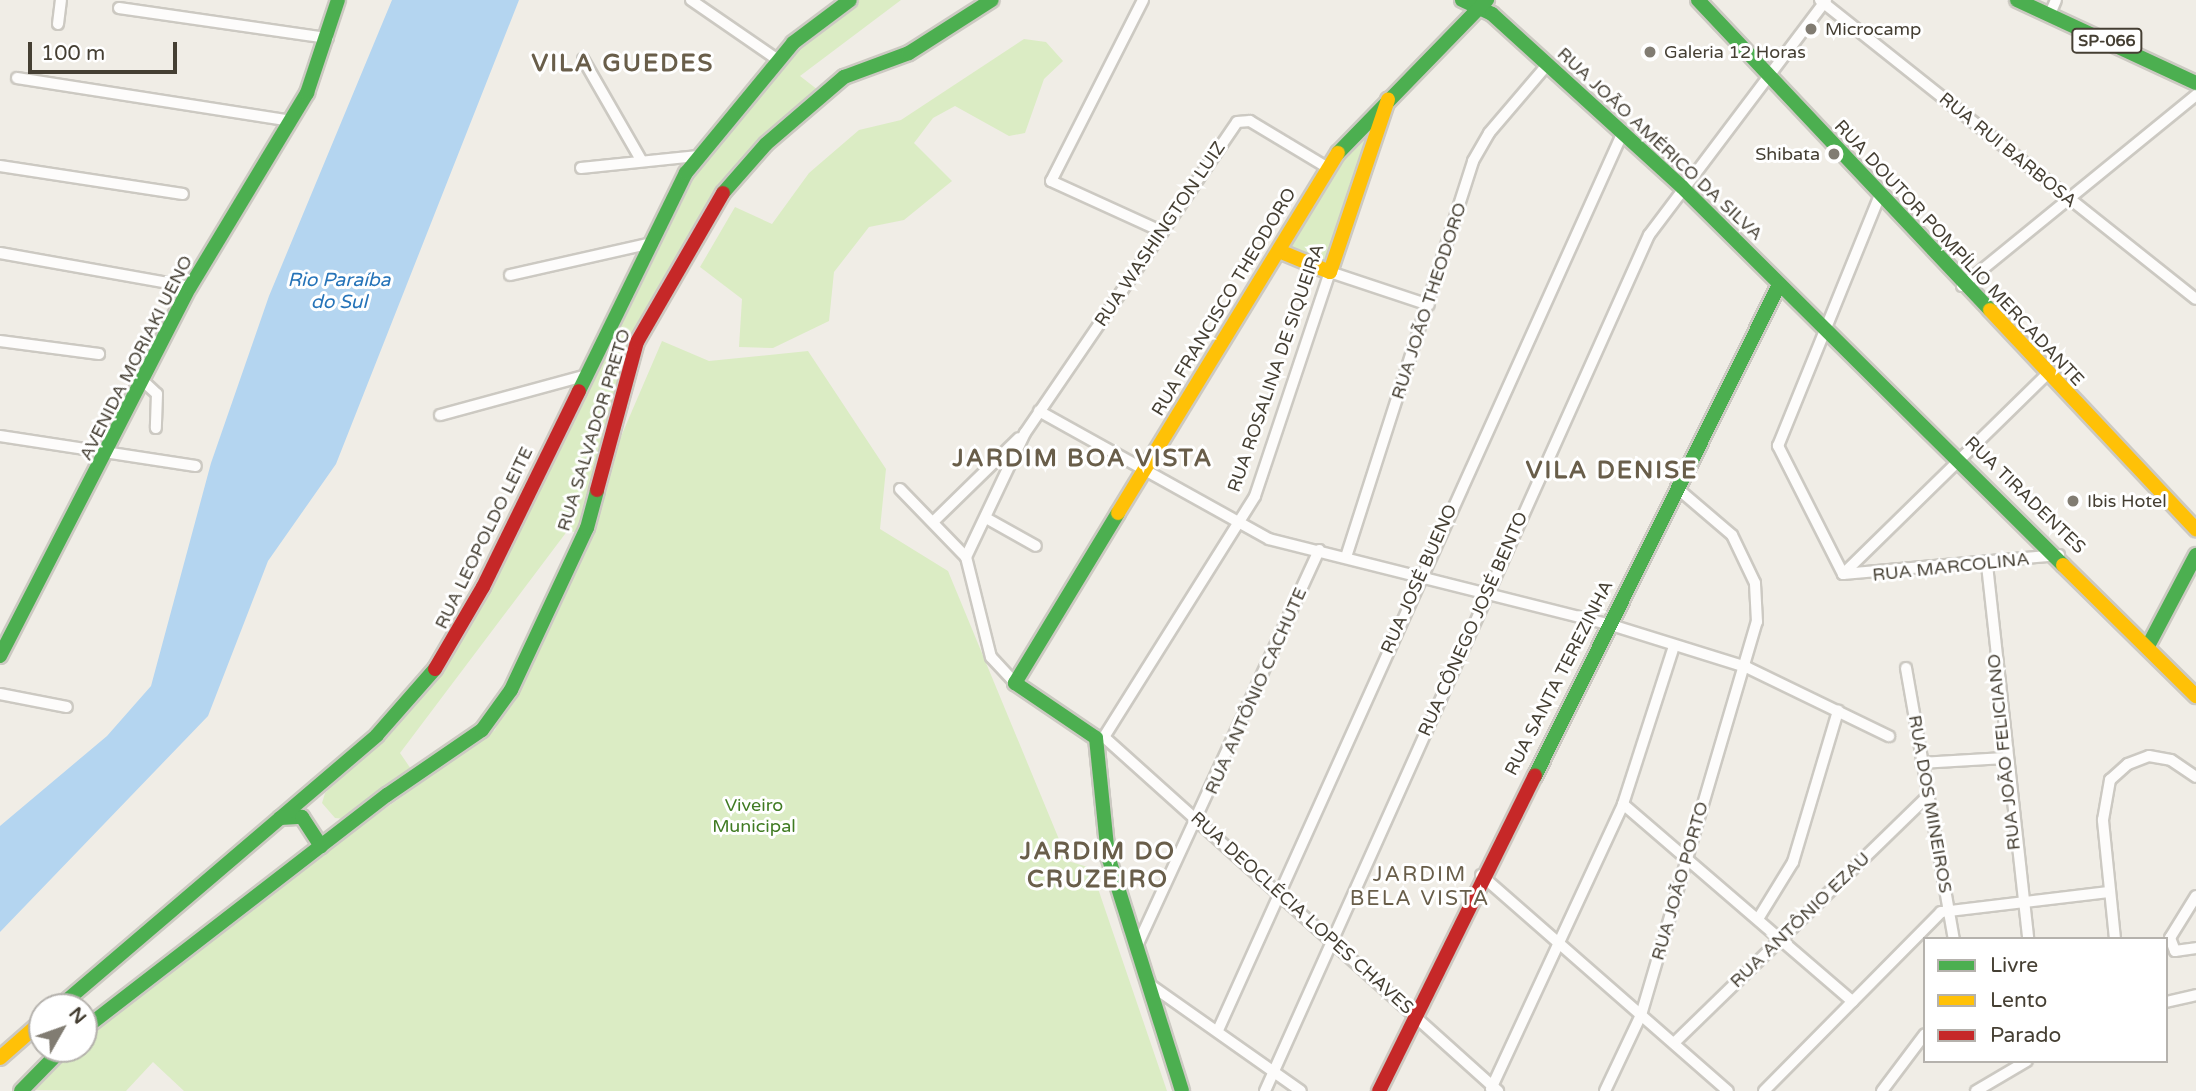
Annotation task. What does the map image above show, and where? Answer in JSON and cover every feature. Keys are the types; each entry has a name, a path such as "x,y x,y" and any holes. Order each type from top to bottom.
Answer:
{"main road":[{"name":"AVENIDA MORIAKI UENO","path":"0,656 6,632 110,453 190,287 292,121 328,38 338,0"},
{"name":"RUA LEOPOLDO LEITE","path":"300,806 404,710 452,647 648,244 698,156 778,60 850,0"},
{"name":"RUA SALVADOR PRETO","path":"98,1018 327,842 468,741 500,707 587,528 637,342 674,268 728,185 844,77 909,53 992,0"},
{"name":"RUA JOÃO AMÉRICO DA SILVA","path":"1462,0 1484,3 1682,187 1823,327"},
{"name":"RUA DOUTOR POMPÍLIO MERCADANTE","path":"1698,0 1962,286 2196,529"},
{"name":"SP-066","path":"2017,0 2196,83"},
{"name":"RUA FRANCISCO THEODORO","path":"1015,683 1328,168 1390,95 1484,3"},
{"name":"RUA ROSALINA DE SIQUEIRA","path":"1330,272 1390,95"},
{"path":"1279,251 1330,272"},
{"name":"RUA SANTA TEREZINHA","path":"1379,1091 1481,875 1779,285"},
{"name":"RUA TIRADENTES","path":"1823,327 2059,555 2196,695"},
{"path":"2148,646 2196,555"},
{"path":"1015,683 1100,737 1108,856 1152,986 1182,1091"},
{"path":"75,993 280,818 300,806 327,842"},
{"path":"0,1058 28,1033"},
{"path":"23,1091 49,1063"}],"street":[{"path":"58,24 61,0"},
{"path":"691,0 778,60"},
{"path":"1143,0 1051,181 1163,232"},
{"path":"2050,14 2056,0"},
{"name":"RUA CÔNEGO JOSÉ BENTO","path":"1265,1091 1649,234 1823,1"},
{"name":"RUA RUI BARBOSA","path":"1823,1 2196,299"},
{"path":"119,8 328,38"},
{"path":"583,60 641,160"},
{"name":"RUA JOÃO THEODORO","path":"1346,557 1480,147 1548,64"},
{"path":"17,78 292,121"},
{"path":"1962,286 2196,95"},
{"name":"RUA WASHINGTON LUIZ","path":"966,557 1025,433 1241,120 1328,168"},
{"name":"RUA JOSÉ BUENO","path":"1219,1028 1420,576 1623,132"},
{"path":"581,168 698,156"},
{"path":"0,166 183,194"},
{"path":"1879,197 1823,327 1778,448 1843,574 2046,375"},
{"path":"510,275 648,244"},
{"path":"0,253 190,287"},
{"path":"1330,272 1429,305"},
{"name":"RUA ROSALINA DE SIQUEIRA","path":"1100,737 1237,526 1263,478 1330,272"},
{"path":"0,341 99,354"},
{"path":"440,415 584,376"},
{"path":"143,381 157,394 156,428"},
{"path":"1039,411 1237,526 1319,550 1608,624 1746,667 1889,736"},
{"name":"RUA WASHINGTON LUIZ","path":"933,522 1025,433"},
{"path":"0,436 196,466"},
{"name":"RUA JOÃO PORTO","path":"1605,1091 1641,1015 1685,859 1746,667 1758,613 1755,583 1725,525 1677,488"},
{"path":"900,489 966,557 991,657 1015,683"},
{"path":"986,518 1036,546"},
{"name":"RUA ANTÔNIO CACHUTE","path":"1137,946 1199,821 1319,550"},
{"name":"RUA MARCOLINA","path":"1843,574 1987,565 2059,555"},
{"name":"RUA JOÃO FELICIANO","path":"1987,565 2019,900 2028,937"},
{"path":"1494,1089 1563,942 1623,804 1674,646"},
{"name":"RUA DOS MINEIROS","path":"1906,668 1954,937"},
{"path":"0,694 67,707"},
{"path":"1758,919 1793,862 1838,711"},
{"name":"RUA DEOCLÉCIA LOPES CHAVES","path":"1100,737 1199,821 1416,1015 1494,1089"},
{"path":"2115,937 2108,892 2103,801 2110,780 2128,764 2149,756 2171,760 2196,777"},
{"path":"1922,763 2004,758"},
{"name":"RUA ANTÔNIO EZAU","path":"1674,1043 1927,797"},
{"path":"1623,804 1853,1002"},
{"path":"1481,875 1563,942 1725,1090"},
{"path":"1763,1091 1853,1002 1931,919 1949,910 2108,892"},
{"path":"2196,896 2170,938 2175,950 2196,948"},
{"path":"1152,986 1219,1028 1301,1091"},
{"path":"2168,1002 2196,995"},
{"path":"1882,1091 1923,1037"},
{"path":"1976,1091 2024,1063"}],"green space":[{"path":"855,0 901,0 800,76 818,90 769,132 670,267 628,356 580,534 568,530 400,753 411,769 346,819 335,818 322,803 325,793 397,727 470,625 695,176 795,44"},
{"path":"1024,39 1046,42 1063,61 1044,79 1025,133 1009,136 955,106 933,118 914,143 952,181 904,220 869,227 834,272 829,321 773,348 739,347 742,299 700,267 735,207 772,224 809,173 859,130 901,120"},
{"path":"1362,129 1369,132 1324,262 1289,245"},
{"name":"Viveiro Municipal","path":"662,341 709,361 808,351 886,469 880,529 948,571 1068,861 1091,868 1167,1091 184,1091 153,1062 126,1091 22,1090 55,1063 98,1063 98,1028 239,913 495,730"}],"water":[{"name":"Rio Paraíba do Sul","path":"392,0 519,0 336,464 268,561 208,716 0,932 0,826 107,736 151,686 211,463 269,296"}],"traffic: fast":[{"path":"0,656 190,287 307,93 338,0"},
{"path":"579,391 686,173 793,43 850,0"},
{"path":"723,193 766,144 844,77 909,53 992,0"},
{"path":"1462,0 1492,14 1682,187 2063,565"},
{"path":"1338,153 1487,0"},
{"path":"1698,0 1990,310"},
{"path":"2017,0 2196,83"},
{"path":"1535,776 1779,285"},
{"path":"98,1018 387,795 482,730 511,690 587,528 597,490"},
{"path":"1118,513 1015,683 1096,738 1108,856 1182,1091"},
{"path":"2148,646 2196,555"},
{"path":"75,993 377,735 435,669"},
{"path":"280,818 302,817 321,846"},
{"path":"21,1091 48,1063"}],"traffic: slow":[{"path":"1279,251 1330,272 1388,100"},
{"path":"1118,513 1338,153"},
{"path":"1990,310 2196,529"},
{"path":"2063,565 2196,696"},
{"path":"0,1058 28,1033"}],"traffic: jam":[{"path":"597,490 637,342 723,193"},
{"path":"435,669 483,587 579,391"},
{"path":"1379,1091 1535,776"}],"place":[{"name":"Microcamp","path":"1811,29"},
{"name":"Galeria 12 Horas","path":"1650,52"},
{"name":"Shibata","path":"1834,154"},
{"name":"Ibis Hotel","path":"2073,501"}],"district":[{"name":"VILA GUEDES","path":"623,64"},
{"name":"JARDIM BOA VISTA","path":"1083,459"},
{"name":"VILA DENISE","path":"1612,471"},
{"name":"JARDIM DO CRUZEIRO","path":"1098,866"},
{"name":"JARDIM BELA VISTA","path":"1420,887"}]}
